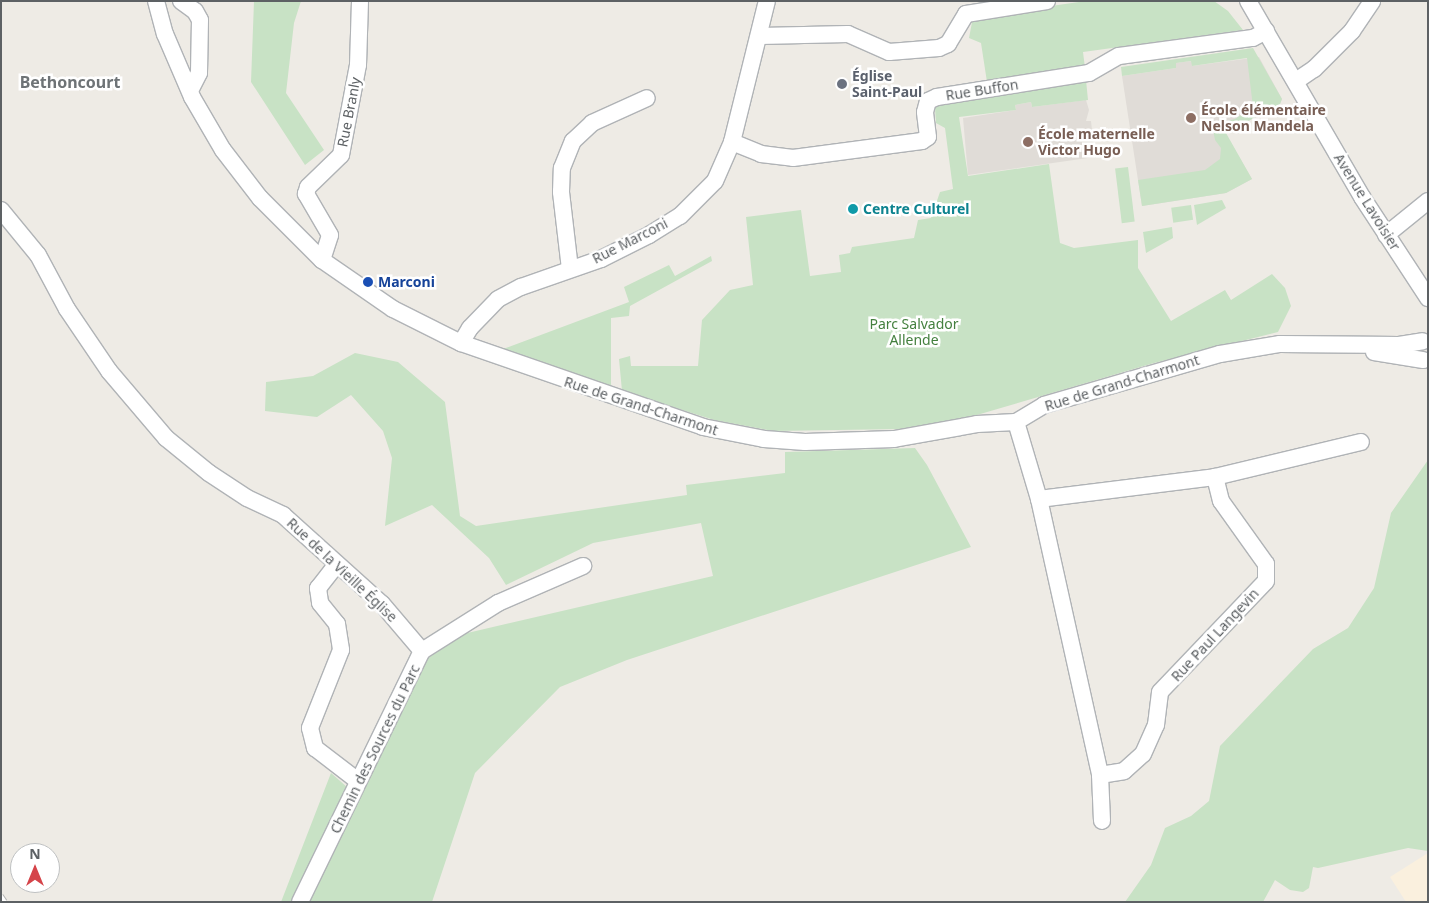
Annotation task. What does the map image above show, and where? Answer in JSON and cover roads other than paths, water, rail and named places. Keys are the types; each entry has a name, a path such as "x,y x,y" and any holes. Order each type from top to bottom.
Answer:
{"street":[{"name":"Rue de Grand-Charmont","path":"156,1 165,34 190,91 223,150 260,198 322,260 393,309 461,343 703,428 764,439 804,442 894,439 977,424 1016,422 1044,405 1220,354 1280,344 1317,342 1399,345 1425,339"},
{"path":"182,1 195,11 200,20 199,72 190,91"},
{"name":"Rue Branly","path":"322,260 330,235 306,194 308,187 341,155 358,64 360,1"},
{"name":"Rue Marconi","path":"461,343 470,328 498,299 570,269 601,259 680,216 715,181 732,142 768,1"},
{"path":"760,36 848,34 889,52 939,48 948,44 966,14 1047,1"},
{"name":"Avenue Lavoisier","path":"1248,1 1386,235 1428,298"},
{"path":"1296,81 1314,69 1352,31 1372,1"},
{"name":"Rue Buffon","path":"732,142 761,154 811,157 922,141 928,137 925,112 928,101 937,97 1089,73 1118,56 1253,38 1266,31"},
{"path":"570,269 561,192 562,168 573,141 592,122 647,98"},
{"path":"1386,235 1428,201"},
{"name":"Rue de la Vieille Église","path":"1,210 38,255 67,308 109,371 166,438 209,473 247,498 283,515 382,604 422,651"},
{"path":"1425,339 1420,351 1425,363"},
{"name":"Rue de Grand-Charmont","path":"1317,342 1425,363"},
{"path":"1016,422 1039,500 1100,775 1102,821"},
{"path":"1039,500 1215,476 1361,442"},
{"name":"Rue Paul Langevin","path":"1100,775 1124,771 1143,754 1156,725 1160,692 1266,581 1266,564 1221,501 1215,476"},
{"path":"337,564 318,588 320,603 337,624 342,650 310,728 315,748 358,781"},
{"name":"Chemin des Sources du Parc","path":"300,902 422,651 498,603 583,566"}],"railway":[{"path":"1,896 5,902"}],"place":[{"name":"Église Saint-Paul","path":"842,84"},
{"name":"École élémentaire Nelson Mandela","path":"1191,118"},
{"name":"École maternelle Victor Hugo","path":"1028,142"},
{"name":"Centre Culturel","path":"853,209"},
{"name":"Marconi","path":"368,282"}],"district":[{"name":"Bethoncourt","path":"70,82"}],"park label":[{"name":"Parc Salvador Allende","path":"914,332"}]}
